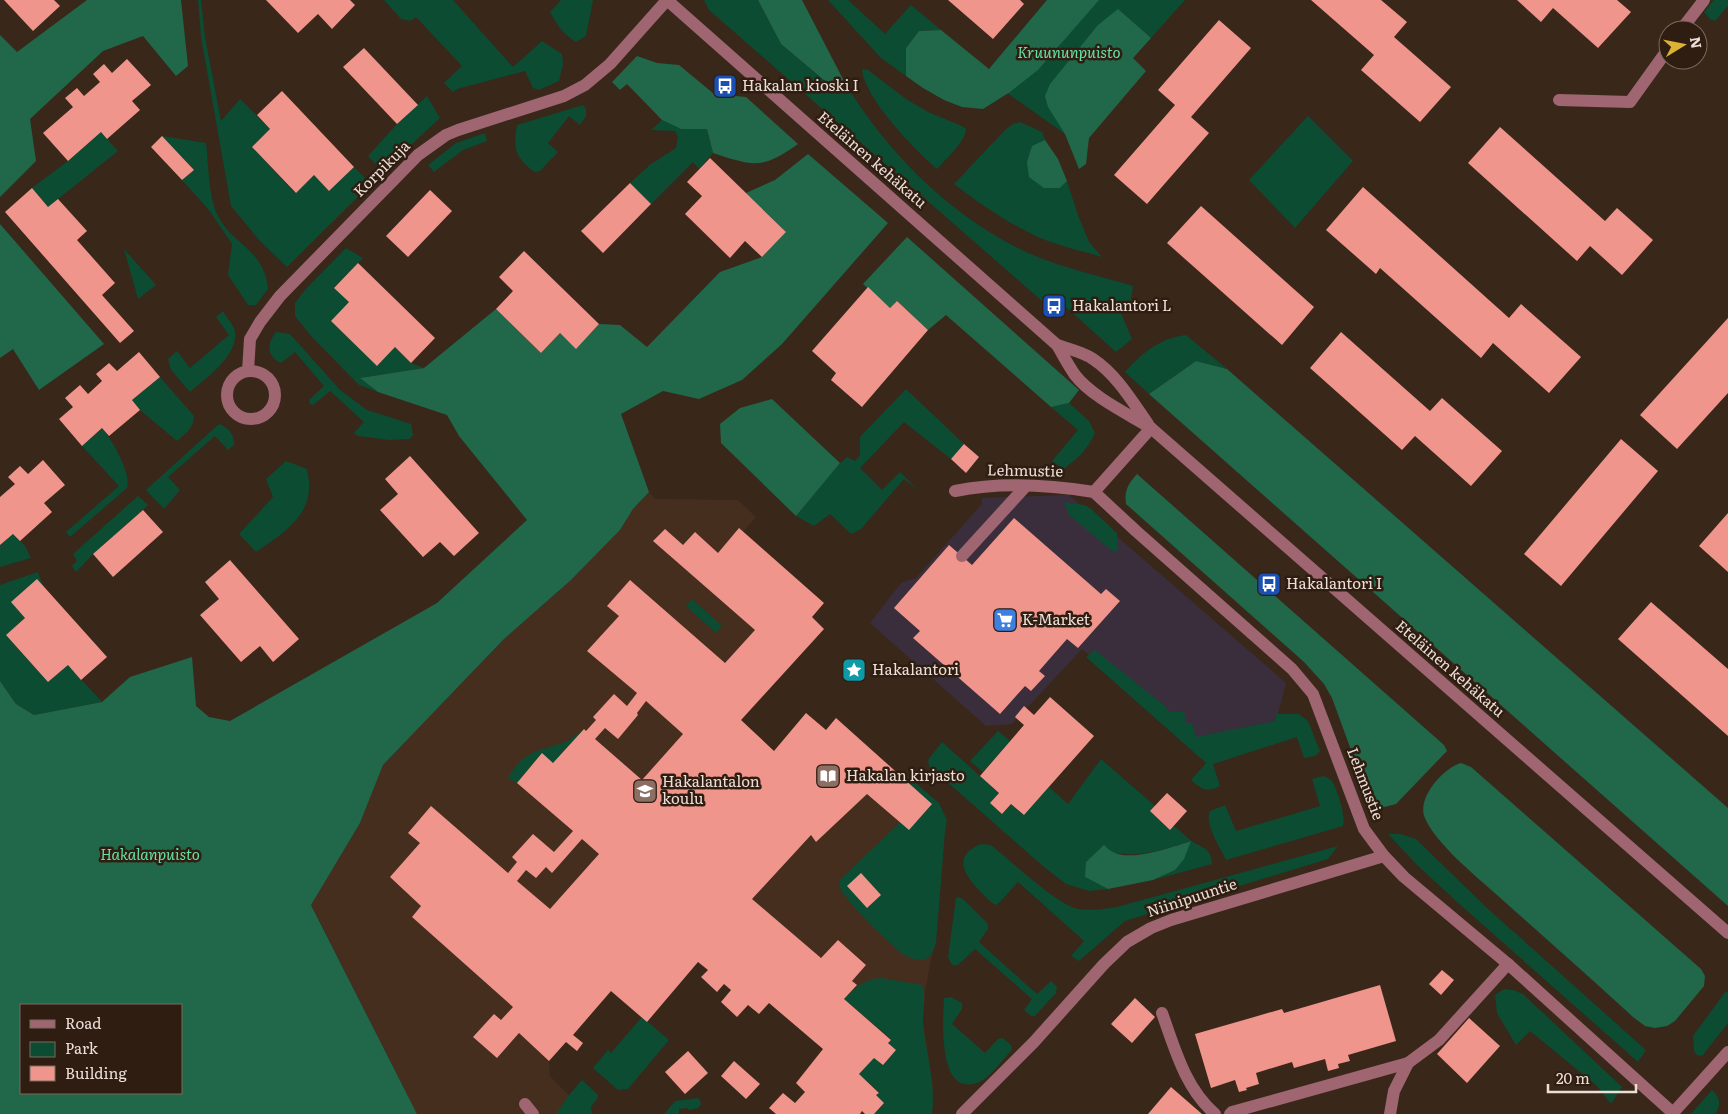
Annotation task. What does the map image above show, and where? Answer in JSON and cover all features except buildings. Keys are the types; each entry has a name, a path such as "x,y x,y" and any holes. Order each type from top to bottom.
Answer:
{"street":[{"name":"Eteläinen kehäkatu","path":"667,0 1057,345 1076,376 1093,391 1104,400 1151,428 1728,933"},
{"name":"Korpikuja","path":"248,372 250,339 275,302 418,155 458,130 564,96 585,85 610,64 667,0"},
{"path":"1689,20 1704,0"},
{"path":"1559,100 1630,102 1658,62"},
{"name":"Eteläinen kehäkatu","path":"1057,345 1092,358 1109,373 1120,384 1151,428"},
{"path":"1094,492 1151,428"},
{"path":"962,556 1026,486"},
{"name":"Lehmustie","path":"955,491 973,487 1055,486 1094,492 1292,669 1313,694 1364,829 1384,856 1404,877 1508,964 1673,1113"},
{"name":"Niinipuuntie","path":"962,1114 1034,1042 1104,964 1127,942 1150,928 1171,920 1384,856"},
{"path":"1230,1114 1408,1063 1439,1040 1508,964"},
{"path":"1162,1013 1187,1080 1206,1106 1215,1114"},
{"path":"1673,1113 1728,1052"},
{"path":"1390,1114 1394,1091 1408,1063"}],"shaded area":[{"name":"Hakalantalon koulu","path":"649,492 656,499 738,500 756,517 743,532 812,617 824,629 741,721 774,751 806,713 826,730 836,718 932,804 936,943 925,992 923,1022 933,1086 932,1114 874,1114 884,1103 876,1095 879,1092 859,1074 883,1065 896,1050 888,1043 891,1039 844,999 857,986 852,981 866,964 838,940 821,958 752,899 647,1022 611,992 573,1034 583,1043 577,1051 566,1042 549,1061 550,1076 578,1105 570,1114 417,1114 311,904 360,823 383,765 504,639 571,580 620,530 633,509"},
{"path":"1069,495 1286,683 1276,721 1195,738 1082,649 1012,724 986,726 870,623 901,583 916,578 982,504 982,498"}],"green space":[{"path":"87,0 181,0 188,66 176,76 143,36 103,51 30,119 36,161 0,197 0,35 17,52"},
{"path":"198,0 201,0 205,37 221,121 240,99 270,129 252,147 295,193 314,175 329,191 354,167 371,184 287,267 259,240 231,206 201,37"},
{"path":"384,0 453,0 513,67 542,41 562,54 563,64 559,81 539,90 533,88 525,71 457,89 453,92 444,83 462,66 416,17 410,21 401,19"},
{"path":"561,0 593,0 586,36 576,42 567,36 550,12"},
{"path":"704,0 758,0 781,44 825,81 845,83 881,134 922,180 970,219 1037,257 1133,286 1131,300 1121,313 1132,339 1116,352 1057,299 1050,308 709,10"},
{"path":"758,0 802,0 845,83 825,81 781,44"},
{"path":"828,0 848,0 885,34 911,5 941,30 919,31 906,48 906,76 881,58"},
{"name":"Kruununpuisto","path":"1047,0 1185,0 1065,134 983,76"},
{"path":"1047,0 1099,0 1038,70 1010,92 983,109 962,107 944,100 906,76 906,48 919,31 941,30 989,69"},
{"path":"1714,0 1728,0 1728,6 1715,21 1710,19 1704,12"},
{"path":"1118,9 1151,38 1133,58 1146,71 1089,138 1086,164 1079,169 1065,134 1048,107 1045,96 1050,84 1098,25"},
{"path":"637,56 657,63 679,65 714,94 746,97 798,144 775,158 757,163 738,161 713,153 707,129 681,129 662,120 627,84 620,90 612,82"},
{"path":"862,69 868,70 906,99 928,112 966,129 959,145 937,169 892,123 871,94"},
{"path":"427,96 440,118 383,171 368,156 397,124"},
{"path":"583,105 586,109 586,116 580,125 569,116 548,143 558,152 540,171 535,172 528,167 517,152 515,140 517,125"},
{"path":"1308,116 1353,161 1295,228 1249,180"},
{"path":"662,120 681,129 707,129 713,153 699,169 693,162 651,204 630,183 651,164 676,148 678,137 675,131 651,130"},
{"path":"1020,122 1042,132 1045,140 1032,147 1060,188 1067,181 1089,242 1102,257 1040,238 992,211 954,184 1005,130 1013,124"},
{"path":"101,132 118,151 48,207 32,188 68,161"},
{"path":"485,133 487,141 463,150 434,172 428,165 456,143"},
{"path":"162,136 206,143 212,199 218,216 231,234 255,256 266,276 268,289 256,305 248,305 228,275 232,244 209,210 182,180 194,170"},
{"path":"1045,140 1058,159 1067,181 1060,188 1044,188 1029,177 1027,162 1032,146"},
{"name":"Hakalanpuisto","path":"808,154 888,223 782,344 742,380 699,399 663,391 621,414 649,492 633,509 620,530 571,580 504,639 383,765 360,823 311,905 417,1114 0,1114 0,681 16,704 34,715 102,702 130,677 192,657 196,706 209,717 230,721 437,603 527,520 459,436 447,415 378,392 360,378 424,368 496,309 541,353 560,333 576,348 599,324 620,325 647,347 720,272 762,257 786,232 746,193 775,180"},
{"path":"0,224 104,344 39,390 13,349 0,358"},
{"path":"907,237 1079,390 1069,403 1051,407 946,315 928,330 897,301 890,308 863,284"},
{"path":"346,248 363,258 334,287 349,302 331,321 377,366 395,347 411,363 424,368 360,378 378,392 359,385 312,337 295,316 295,303 305,290"},
{"path":"124,249 156,285 138,299"},
{"path":"223,311 235,331 232,349 220,365 190,392 171,370 168,359 177,351 190,368 229,335 216,317"},
{"path":"276,332 290,334 340,390 367,410 411,424 413,435 410,439 389,440 358,436 354,433 364,422 330,391 313,405 310,404 309,400 324,386 295,352 281,363 273,357 269,346"},
{"path":"1186,335 1227,369 1196,361 1149,394 1125,372 1138,359 1160,343"},
{"path":"1196,361 1227,369 1728,808 1728,906 1149,394"},
{"path":"160,377 194,416 191,427 177,441 140,410 132,400"},
{"path":"906,389 964,444 951,459 904,422 860,468 882,490 900,472 917,489 904,479 861,529 851,534 830,514 814,526 796,516 833,470 847,457 855,461 860,455 860,437"},
{"path":"772,399 840,463 796,516 721,443 720,424 740,408"},
{"path":"1069,403 1089,421 1095,433 1082,454 1063,469 1052,461 1078,430 1051,407"},
{"path":"219,424 226,427 230,432 234,445 228,450 215,436 168,477 180,490 164,509 146,490"},
{"path":"102,428 111,440 124,466 127,474 127,488 70,537 66,532 119,486 82,446"},
{"path":"286,461 307,469 309,484 307,500 298,518 282,533 256,552 239,534 273,497 266,479"},
{"path":"1137,474 1444,745 1447,751 1396,804 1373,810 1332,698 1324,684 1304,662 1126,504 1127,488"},
{"path":"138,496 148,505 93,554 76,572 72,566 77,561 73,554"},
{"path":"1064,502 1084,505 1090,508 1117,533 1118,550 1116,552 1111,550 1069,515"},
{"path":"13,534 25,546 31,558 0,567 0,545"},
{"path":"38,572 43,587 25,618 6,635 48,682 68,665 102,702 34,715 16,704 0,681 0,585"},
{"path":"692,599 722,626 716,633 686,606"},
{"path":"1095,650 1165,706 1168,711 1184,712 1186,723 1192,723 1196,737 1276,721 1276,714 1299,714 1308,721 1320,751 1315,756 1304,758 1297,737 1213,764 1220,786 1208,790 1201,788 1191,780 1206,763 1086,657"},
{"path":"584,729 553,763 542,753 517,783 508,778 520,762 532,753 567,741"},
{"path":"998,731 1010,741 983,772 970,761"},
{"path":"942,742 999,793 990,803 1002,814 1011,804 1023,815 1049,787 1068,804 1101,759 1155,806 1150,811 1170,829 1174,826 1193,842 1205,848 1210,854 1212,864 1153,880 1175,870 1190,841 1153,852 1134,854 1114,853 1085,877 1108,889 1089,891 1066,884 929,766 928,760"},
{"path":"1461,763 1471,767 1701,969 1705,976 1704,986 1675,1021 1667,1026 1655,1028 1645,1026 1633,1017 1447,849 1430,828 1425,818 1424,802 1439,778"},
{"path":"905,774 939,803 947,820 936,943 932,954 925,960 908,957 900,952 850,902 840,885 840,880 900,822 931,804 903,778"},
{"path":"1323,776 1331,780 1337,792 1344,822 1343,826 1226,860 1211,829 1209,822 1210,811 1225,805 1236,831 1320,806 1312,779"},
{"path":"1388,834 1400,834 1416,839 1487,908 1646,1050 1638,1062 1456,901 1417,865"},
{"path":"1191,841 1184,859 1175,870 1153,880 1108,889 1085,877 1086,862 1104,845 1109,850 1120,855 1130,855 1152,853"},
{"path":"981,844 991,845 1058,899 1078,909 1088,910 1117,907 1338,846 1328,859 1125,921 1079,961 1071,956 1084,941 1018,882 996,905 986,898 972,883 963,864 964,859 972,848"},
{"path":"959,897 988,924 988,929 979,942 1037,994 1051,981 1057,987 1056,993 1035,1016 1031,1016 1024,1010 1032,999 975,949 958,965 952,965 948,957 956,898"},
{"path":"881,978 922,985 924,995 923,1024 933,1091 932,1114 874,1114 884,1103 876,1095 879,1092 859,1074 874,1058 883,1065 896,1050 888,1043 891,1039 844,999 861,984"},
{"path":"1504,989 1523,994 1622,1087 1611,1104 1597,1086 1530,1031 1516,1045 1497,1013 1495,995"},
{"path":"1726,991 1728,993 1728,1023 1702,1056 1697,1055 1694,1051 1693,1036"},
{"path":"951,997 962,1003 962,1009 952,1024 985,1053 998,1039 1003,1038 1011,1045 1012,1050 992,1072 979,1082 965,1084 956,1079 949,1069 945,1055 943,1023 944,998"},
{"path":"642,1017 669,1040 628,1089 618,1090 593,1068 608,1050 611,1053"},
{"path":"582,1080 598,1095 591,1107 592,1114 556,1114 569,1095"},
{"path":"1712,1090 1719,1102 1715,1114 1691,1114"},
{"path":"699,1098 701,1104 698,1108 690,1110 687,1108 679,1109 679,1114 664,1114 675,1101"}],"place":[{"name":"Hakalan kioski I","path":"725,86"},
{"name":"Hakalantori L","path":"1054,306"},
{"name":"Hakalantori I","path":"1269,584"},
{"name":"K-Market","path":"1005,620"},
{"name":"Hakalantori","path":"854,670"},
{"name":"Hakalan kirjasto","path":"828,776"},
{"name":"Hakalantalon koulu","path":"645,791"}]}
